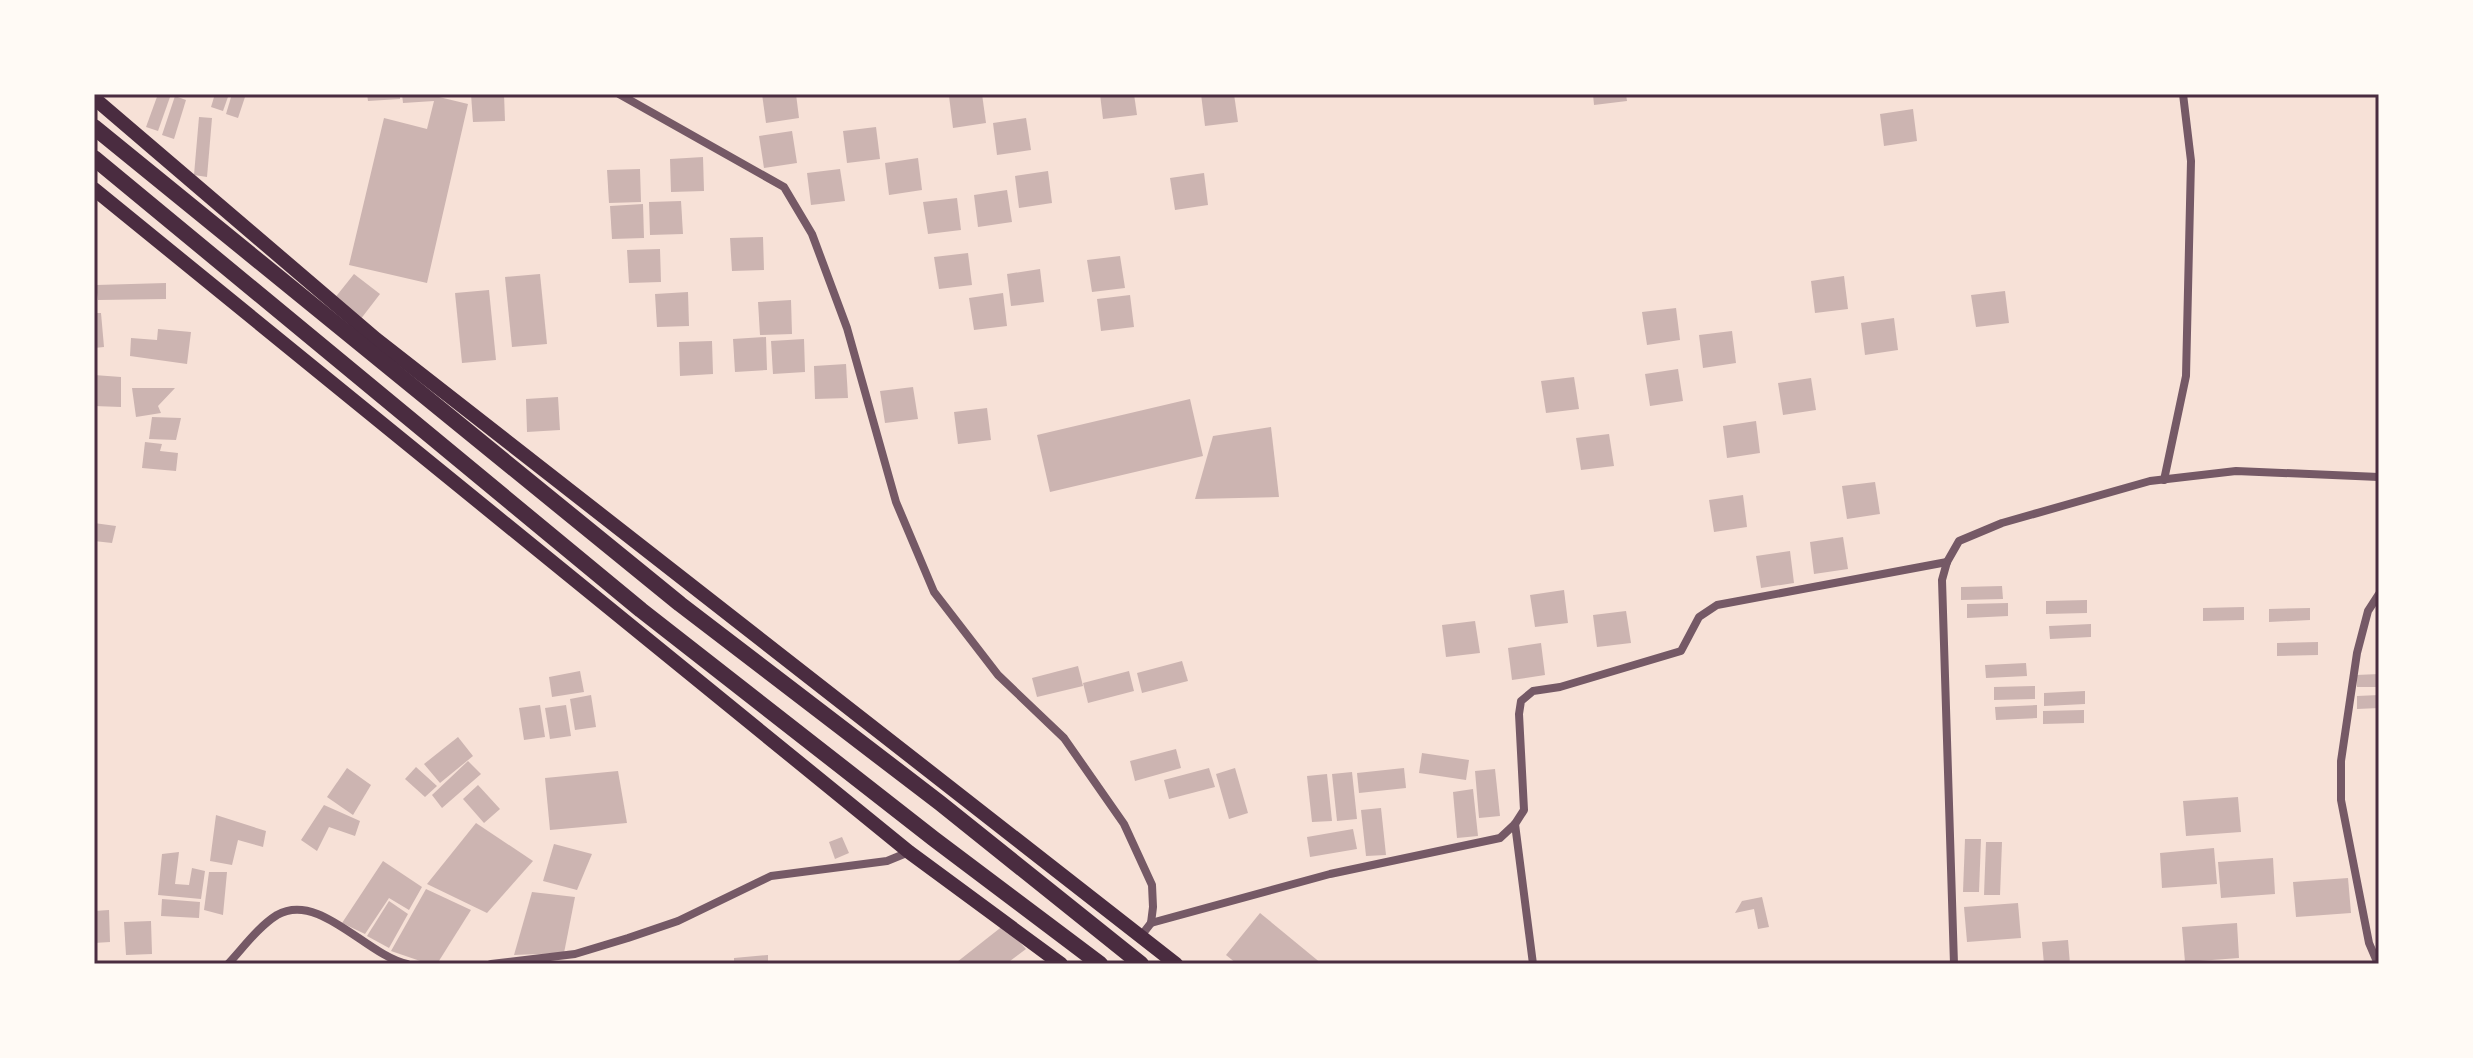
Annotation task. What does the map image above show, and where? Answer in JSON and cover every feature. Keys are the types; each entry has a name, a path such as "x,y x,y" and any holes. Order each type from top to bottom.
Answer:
{"highway":[{"path":"94,127 680,604 940,803 1141,964"},
{"path":"94,158 641,610 1100,964"}],"main road":[{"path":"94,98 376,339 1176,964"},
{"path":"94,189 909,852 1061,964"}],"street":[{"path":"619,94 784,187 812,234 847,328 896,502 934,592 998,675 1064,738 1124,824 1152,885 1151,923 1141,936"},
{"path":"2164,480 2186,376 2191,161 2183,94"},
{"path":"1954,964 1942,580 1947,562 1959,541 2002,523 2078,500 2164,480 2236,471 2379,477"},
{"path":"1151,923 1330,874 1500,838 1524,810 1521,701 1533,691 1560,687 1681,651 1699,617 1717,605 1947,562"},
{"path":"2378,964 2369,943 2341,800 2341,761 2357,653 2368,611 2379,594"},
{"path":"1515,824 1533,964"},
{"path":"491,964 575,954 628,938 678,921 771,876 887,861 909,852"},
{"path":"228,964 279,914 307,909 330,919 380,954 407,964"}],"building":[{"path":"158,94 170,97 158,131 146,127"},
{"path":"215,94 229,94 223,111 211,107"},
{"path":"232,94 246,94 238,118 226,114"},
{"path":"367,94 400,94 400,99 368,101"},
{"path":"402,94 435,94 468,104 427,283 349,265 384,118 427,129 434,101 403,103"},
{"path":"471,94 504,94 505,121 473,122"},
{"path":"762,94 796,94 799,118 766,123"},
{"path":"982,94 986,123 953,128 949,96"},
{"path":"1100,94 1134,94 1137,115 1103,119"},
{"path":"1201,94 1234,94 1238,122 1205,126"},
{"path":"1593,94 1626,94 1627,101 1594,105"},
{"path":"175,96 186,100 174,139 162,135"},
{"path":"1913,109 1917,141 1884,146 1880,114"},
{"path":"199,117 212,118 207,177 194,175"},
{"path":"1026,118 1031,150 997,155 993,123"},
{"path":"876,127 880,159 847,163 843,131"},
{"path":"792,131 797,163 764,168 759,136"},
{"path":"703,157 704,191 671,192 670,159"},
{"path":"918,158 922,190 889,195 885,163"},
{"path":"640,169 641,202 609,203 607,170"},
{"path":"840,169 845,201 811,205 807,173"},
{"path":"1048,171 1052,203 1019,208 1015,176"},
{"path":"1204,173 1208,205 1175,210 1170,178"},
{"path":"1007,190 1012,222 978,227 974,195"},
{"path":"957,198 961,230 928,234 923,202"},
{"path":"681,201 683,234 650,235 649,202"},
{"path":"643,204 644,238 612,239 610,206"},
{"path":"763,237 764,270 732,271 730,238"},
{"path":"660,249 661,282 629,283 627,250"},
{"path":"968,253 972,285 939,289 934,257"},
{"path":"1120,256 1125,288 1092,292 1087,260"},
{"path":"1040,269 1044,302 1011,306 1007,274"},
{"path":"354,274 380,294 360,320 334,299"},
{"path":"540,274 547,344 512,347 505,277"},
{"path":"1844,276 1848,309 1815,313 1811,281"},
{"path":"166,283 166,299 98,300 96,285"},
{"path":"489,290 496,360 462,363 455,293"},
{"path":"2005,291 2009,323 1976,327 1971,295"},
{"path":"688,292 689,326 657,327 655,294"},
{"path":"1003,293 1007,326 974,330 969,298"},
{"path":"1130,295 1134,327 1101,331 1097,299"},
{"path":"791,300 792,334 760,335 758,302"},
{"path":"1676,308 1680,340 1647,345 1642,312"},
{"path":"94,313 101,313 104,347 94,348"},
{"path":"1894,318 1898,350 1865,355 1861,323"},
{"path":"158,329 191,332 187,364 130,356 131,338 157,340"},
{"path":"1732,331 1736,363 1703,368 1699,335"},
{"path":"766,337 767,370 735,372 733,339"},
{"path":"804,339 805,372 773,374 771,341"},
{"path":"712,341 713,374 680,376 679,342"},
{"path":"846,364 848,398 815,399 814,366"},
{"path":"1678,369 1683,401 1650,406 1645,374"},
{"path":"94,375 121,377 121,407 94,406"},
{"path":"1574,377 1579,409 1546,413 1541,381"},
{"path":"1811,378 1816,410 1783,415 1778,383"},
{"path":"913,387 918,419 885,423 880,391"},
{"path":"132,388 175,388 158,406 161,413 136,417"},
{"path":"558,397 560,430 527,432 526,399"},
{"path":"1190,399 1203,456 1050,492 1037,435"},
{"path":"987,408 991,440 958,444 954,412"},
{"path":"152,417 181,418 176,440 149,439"},
{"path":"1756,421 1760,453 1727,458 1723,426"},
{"path":"1271,427 1279,497 1195,499 1213,436"},
{"path":"1609,434 1614,466 1581,470 1576,438"},
{"path":"145,442 162,444 160,451 178,453 176,471 142,468"},
{"path":"1875,482 1880,514 1847,519 1842,486"},
{"path":"1743,495 1747,527 1714,532 1709,500"},
{"path":"94,523 116,526 112,543 94,541"},
{"path":"1843,537 1848,569 1814,574 1810,542"},
{"path":"1790,551 1794,583 1761,588 1756,556"},
{"path":"2002,586 2003,599 1961,600 1961,587"},
{"path":"1564,590 1568,623 1535,627 1530,595"},
{"path":"2087,600 2087,613 2046,614 2046,601"},
{"path":"2008,603 2008,616 1967,618 1967,604"},
{"path":"2244,607 2244,620 2203,621 2203,608"},
{"path":"2310,608 2310,620 2269,622 2269,609"},
{"path":"1626,611 1631,643 1597,647 1593,615"},
{"path":"1475,621 1480,653 1446,657 1442,625"},
{"path":"2091,624 2091,637 2050,639 2049,626"},
{"path":"2318,642 2318,655 2277,656 2277,643"},
{"path":"1541,643 1545,675 1512,680 1508,648"},
{"path":"1182,661 1188,681 1142,693 1137,673"},
{"path":"2026,663 2027,676 1986,678 1985,665"},
{"path":"1078,666 1083,686 1037,697 1032,678"},
{"path":"580,671 584,692 552,697 549,677"},
{"path":"1129,671 1134,691 1088,703 1083,683"},
{"path":"2379,674 2379,687 2357,687 2356,675"},
{"path":"2035,686 2035,699 1994,700 1994,687"},
{"path":"2085,691 2085,704 2044,706 2044,693"},
{"path":"591,695 596,727 575,730 570,699"},
{"path":"2379,695 2379,708 2357,709 2357,696"},
{"path":"540,705 545,737 524,740 519,708"},
{"path":"566,705 571,736 550,739 545,708"},
{"path":"2037,705 2037,718 1996,720 1995,707"},
{"path":"2084,710 2084,723 2043,724 2043,711"},
{"path":"458,737 473,756 440,783 424,764"},
{"path":"1176,749 1181,768 1135,781 1130,761"},
{"path":"1422,753 1469,760 1466,780 1419,773"},
{"path":"468,761 481,774 442,808 432,795"},
{"path":"416,767 437,786 425,797 405,779"},
{"path":"347,768 371,785 353,815 327,797"},
{"path":"1209,768 1215,787 1169,799 1164,780"},
{"path":"1235,768 1248,813 1229,819 1216,774"},
{"path":"1404,768 1406,788 1359,793 1357,773"},
{"path":"1495,769 1500,816 1479,818 1475,771"},
{"path":"618,771 627,823 550,830 545,778"},
{"path":"1352,772 1357,819 1337,821 1332,774"},
{"path":"1327,774 1332,821 1312,822 1307,776"},
{"path":"478,785 500,809 484,823 463,799"},
{"path":"1473,789 1478,836 1457,838 1453,792"},
{"path":"2238,797 2241,832 2186,836 2183,801"},
{"path":"324,805 360,821 355,836 329,827 317,851 301,840"},
{"path":"1381,808 1386,855 1366,856 1361,810"},
{"path":"216,815 266,831 263,847 238,840 232,865 210,861"},
{"path":"476,823 533,861 487,913 427,884"},
{"path":"1353,829 1357,849 1310,857 1307,837"},
{"path":"842,837 849,853 835,859 829,842"},
{"path":"1965,839 1981,839 1979,892 1963,892"},
{"path":"1986,842 2002,842 2000,895 1984,895"},
{"path":"554,844 592,854 577,890 543,881"},
{"path":"2214,848 2217,884 2162,888 2160,853"},
{"path":"179,852 175,884 189,885 192,868 205,871 201,899 158,895 162,854"},
{"path":"2273,858 2275,894 2221,898 2218,862"},
{"path":"383,861 422,887 409,910 389,898 365,934 342,923"},
{"path":"209,872 227,872 223,915 204,910"},
{"path":"2348,878 2351,913 2296,917 2293,882"},
{"path":"426,889 471,910 437,964 391,951"},
{"path":"532,892 575,897 564,953 514,955"},
{"path":"1762,897 1769,927 1758,929 1754,909 1735,913 1742,901"},
{"path":"162,899 200,902 199,918 161,916"},
{"path":"389,901 408,914 389,948 367,936"},
{"path":"2018,903 2021,938 1967,942 1964,907"},
{"path":"109,910 110,942 94,943 94,911"},
{"path":"1260,913 1322,964 1237,964 1226,955"},
{"path":"151,921 152,954 126,955 124,922"},
{"path":"2237,923 2239,958 2185,962 2182,927"},
{"path":"1004,925 1026,949 1006,964 957,962"},
{"path":"2068,940 2070,964 2044,964 2042,942"},
{"path":"768,955 768,964 734,964 734,958"}]}
